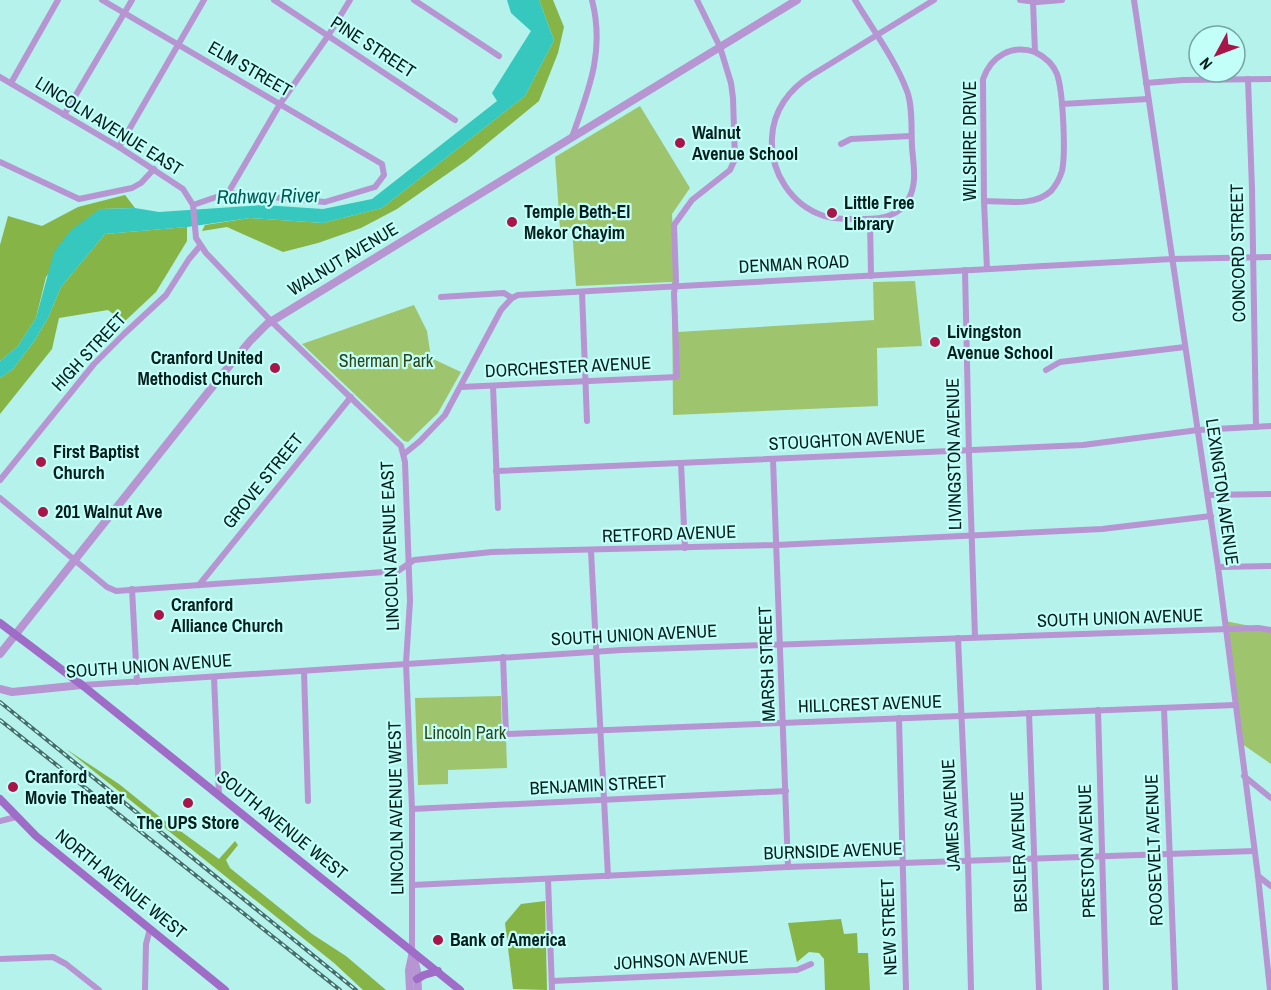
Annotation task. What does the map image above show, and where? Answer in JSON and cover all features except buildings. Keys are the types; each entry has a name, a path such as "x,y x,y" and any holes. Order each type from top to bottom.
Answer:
{"main road":[{"name":"SOUTH AVENUE WEST","path":"0,622 82,685 460,990"},
{"name":"NORTH AVENUE WEST","path":"0,799 36,836 225,990"},
{"path":"417,979 438,971"}],"street":[{"path":"10,84 58,0"},
{"name":"ELM STREET","path":"102,0 382,164 384,175 375,187 325,202 228,193"},
{"path":"64,115 132,0"},
{"path":"119,147 204,0"},
{"name":"PINE STREET","path":"274,0 455,120"},
{"path":"193,207 228,193 280,104 328,36 350,0"},
{"path":"414,0 499,56"},
{"path":"572,137 589,88 597,53 596,15 592,0"},
{"path":"675,287 674,225 692,200 725,174 734,162 733,98 727,68 720,47 697,0"},
{"name":"WALNUT AVENUE","path":"0,654 250,340 271,321 797,0"},
{"path":"855,0 876,36 897,70 908,94 914,183 909,199 891,215 870,219 831,218 803,205 780,178 774,163 771,140 776,116 783,102 805,80 876,36 934,0"},
{"path":"1020,0 1033,2 1059,0"},
{"name":"LEXINGTON AVENUE","path":"1134,0 1211,516 1270,972 1270,990"},
{"path":"984,201 1034,200 1045,195 1056,184 1063,166 1062,104 1059,82 1053,66 1035,52 1033,2"},
{"name":"WILSHIRE DRIVE","path":"987,269 983,79 990,64 1003,54 1018,49 1035,52"},
{"name":"LINCOLN AVENUE EAST","path":"0,77 119,147 183,189 193,207 195,230 200,246 271,321 396,440 404,454 410,601 406,663"},
{"name":"CONCORD STREET","path":"1248,79 1256,427"},
{"path":"1146,83 1271,79"},
{"path":"1062,104 1148,99"},
{"path":"841,144 851,139 911,136"},
{"path":"0,162 78,199 132,188 141,183 154,169"},
{"path":"870,219 871,276"},
{"name":"HIGH STREET","path":"0,480 94,364 166,296 200,246"},
{"name":"DENMAN ROAD","path":"441,297 504,293 512,298 524,294 965,270 1172,259 1271,257"},
{"name":"LIVINGSTON AVENUE","path":"965,270 975,638"},
{"name":"DORCHESTER AVENUE","path":"461,387 676,377 675,287"},
{"path":"582,292 587,421"},
{"path":"404,454 435,427 445,415 501,310 512,298"},
{"path":"1046,370 1060,362 1185,347"},
{"path":"493,386 498,508"},
{"name":"GROVE STREET","path":"199,585 351,397"},
{"name":"STOUGHTON AVENUE","path":"496,471 1083,445 1198,430 1271,426"},
{"name":"MARSH STREET","path":"773,459 788,867"},
{"path":"681,463 685,548"},
{"path":"1208,495 1271,494"},
{"name":"RETFORD AVENUE","path":"0,498 107,587 116,591 398,572 414,560 492,552 777,545 1102,529 1211,516"},
{"path":"591,551 608,876"},
{"path":"1218,567 1271,566"},
{"path":"132,589 137,682"},
{"name":"SOUTH UNION AVENUE","path":"0,689 12,692 82,685 596,651 1258,628 1271,630"},
{"name":"JAMES AVENUE","path":"958,638 971,990"},
{"name":"HILLCREST AVENUE","path":"503,657 506,734 1235,705"},
{"name":"LINCOLN AVENUE WEST","path":"406,663 413,885 410,990"},
{"path":"304,671 308,801"},
{"path":"214,677 219,795"},
{"name":"ROOSEVELT AVENUE","path":"1164,708 1175,990"},
{"name":"PRESTON AVENUE","path":"1098,710 1106,990"},
{"name":"BESLER AVENUE","path":"1029,713 1039,990"},
{"name":"NEW STREET","path":"899,718 906,990"},
{"path":"1244,775 1271,798"},
{"name":"BENJAMIN STREET","path":"412,809 786,791"},
{"path":"0,821 16,817"},
{"name":"BURNSIDE AVENUE","path":"413,885 788,867 1254,851"},
{"path":"1258,876 1271,886"},
{"path":"548,879 552,990"},
{"path":"146,990 146,945 150,929"},
{"name":"LINCOLN AVENUE WEST","path":"412,951 418,990"},
{"path":"0,959 53,957 66,964 99,990"},
{"name":"JOHNSON AVENUE","path":"552,981 797,970 811,964"}],"green space":[{"path":"539,0 553,0 564,27 558,53 539,101 467,160 397,209 361,228 283,252 227,227 202,231 205,225 250,218 323,223 382,208 525,96 554,40"},
{"path":"640,106 690,188 672,214 678,332 874,320 873,282 915,281 922,346 877,348 878,406 673,415 672,282 576,286 572,228 560,228 555,157"},
{"path":"125,195 135,208 100,209 46,277 36,318 18,346 0,361 0,245 8,216 42,226 78,207"},
{"path":"187,227 187,241 156,292 124,322 108,310 59,318 52,349 0,414 0,378 13,369 35,340 48,318 61,287 105,234"},
{"name":"Sherman Park","path":"414,305 427,331 431,358 461,372 438,413 408,442 404,441 302,344"},
{"path":"1225,621 1271,630 1271,764 1238,741"},
{"name":"Lincoln Park","path":"501,696 502,738 506,738 507,768 448,770 448,784 418,785 415,698"},
{"path":"66,749 119,784 165,821 219,859 235,841 238,845 226,860 230,868 312,934 346,956 386,990 363,990 334,963"},
{"path":"545,901 547,990 513,989 505,923 521,904"},
{"path":"841,919 844,934 857,933 858,953 868,953 870,990 825,990 824,959 819,953 809,952 797,962 788,923"}],"water":[{"path":"507,0 539,0 554,40 525,96 382,208 323,223 250,218 187,227 105,234 61,287 48,318 35,340 13,369 0,378 0,361 18,346 36,318 54,252 71,230 100,209 135,208 159,212 263,205 323,209 372,199 497,101 492,93 531,31 511,13"}],"railway":[{"path":"0,702 356,990"},
{"path":"0,720 340,990"}],"place":[{"name":"Walnut Avenue School","path":"680,143"},
{"name":"Little Free Library","path":"832,213"},
{"name":"Temple Beth-El Mekor Chayim","path":"512,222"},
{"name":"Livingston Avenue School","path":"935,342"},
{"name":"Cranford United Methodist Church","path":"275,368"},
{"name":"First Baptist Church","path":"41,462"},
{"name":"201 Walnut Ave","path":"43,512"},
{"name":"Cranford Alliance Church","path":"159,615"},
{"name":"Cranford Movie Theater","path":"13,787"},
{"name":"The UPS Store","path":"188,803"},
{"name":"Bank of America","path":"438,940"}],"water label":[{"name":"Rahway River","path":"268,196"}]}
